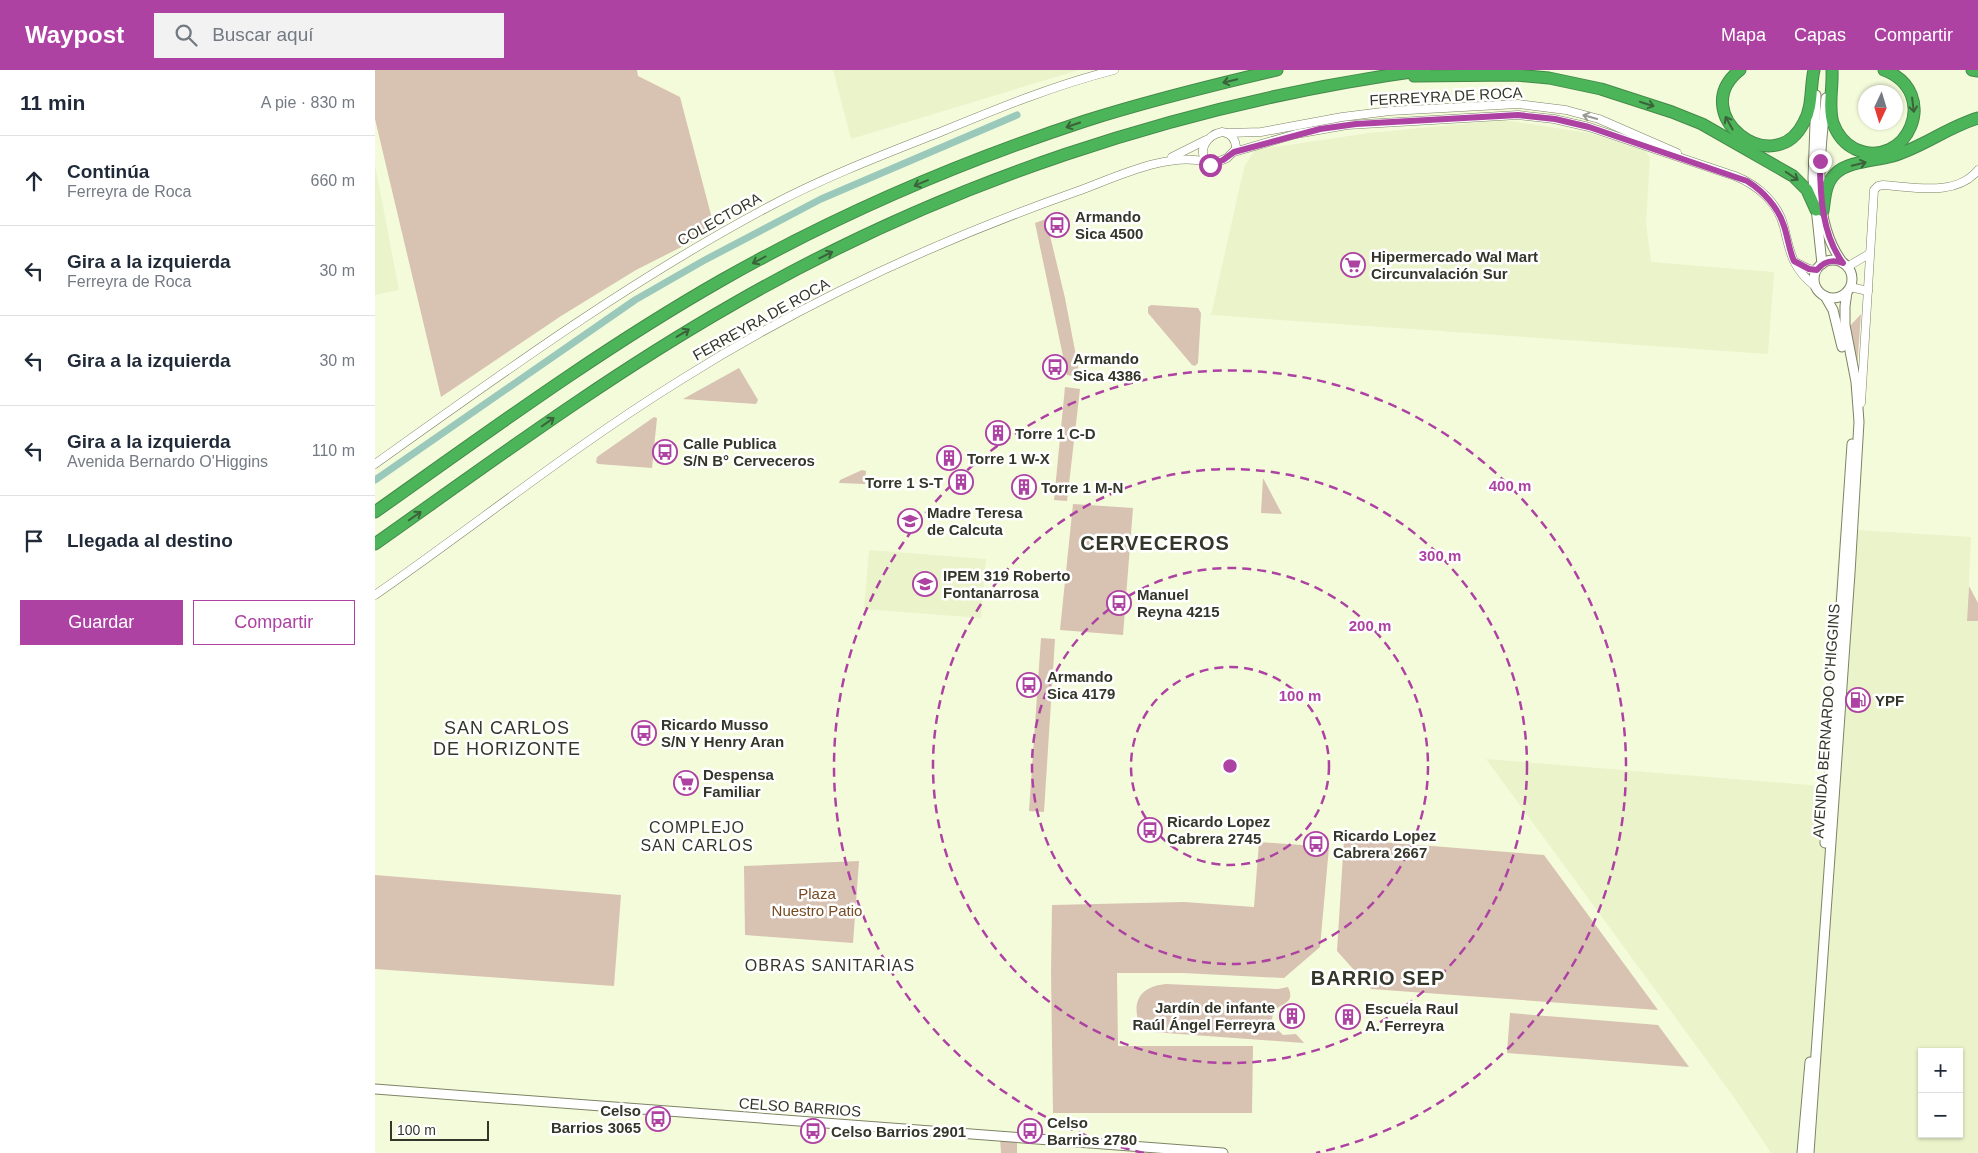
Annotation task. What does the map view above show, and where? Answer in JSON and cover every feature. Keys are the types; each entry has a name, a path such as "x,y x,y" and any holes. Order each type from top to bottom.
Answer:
{"highway":[{"path":"375,512 611,348 723,280 809,234 930,179 1039,137 1130,108 1277,70"},
{"path":"375,544 651,353 774,281 881,228 991,182 1092,146 1138,132 1250,102 1334,85 1425,70"},
{"path":"1740,70 1727,85 1723,99 1724,113 1729,125 1738,135 1757,145 1776,144 1788,140 1797,132 1808,113 1815,75"},
{"path":"1831,70 1831,110 1834,125 1839,135 1847,144 1857,150 1871,153 1895,146 1904,138 1911,128 1914,110 1913,98 1904,82 1884,70"},
{"path":"1972,70 1978,71"},
{"path":"1392,75 1429,78 1533,76 1575,82 1614,93 1702,124 1785,171 1804,186 1820,210"},
{"path":"1820,210 1828,184 1834,175 1842,169 1905,152 1954,126 1978,118"}],"main road":[{"path":"1815,75 1813,163 1820,210 1831,245 1852,276 1849,289 1835,298 1825,296 1817,287 1815,280 1820,267 1821,241 1820,210 1820,161 1830,82"},
{"path":"1820,267 1832,260 1845,265"},
{"name":"AVENIDA BERNARDO O'HIGGINS","path":"1834,748 1859,422 1856,382 1845,325 1845,306 1849,289"},
{"name":"AVENIDA BERNARDO O'HIGGINS","path":"1809,1153 1853,418 1850,384 1840,336 1833,310 1825,296"},
{"name":"AVENIDA BERNARDO O'HIGGINS","path":"1802,1153 1820,962"},
{"name":"CELSO BARRIOS","path":"375,1088 1223,1153"}],"street":[{"name":"COLECTORA","path":"375,464 544,344 664,267 773,205 847,169 1017,101 1114,70"},
{"name":"FERREYRA DE ROCA","path":"375,595 598,434 679,381 793,314 973,230 1163,161 1207,140 1216,133 1261,132 1366,113 1519,104 1566,110 1599,119 1716,170"},
{"name":"FERREYRA DE ROCA","path":"1163,161 1189,158 1212,165 1234,152 1296,134 1347,125 1518,115 1555,119 1589,127 1747,181 1755,186 1770,201 1781,217 1794,261 1803,275 1817,287"},
{"path":"1228,133 1235,140 1236,149 1234,152"},
{"path":"1206,162 1203,152 1207,140"},
{"path":"1859,422 1874,190 1877,186 1952,187 1968,180 1978,170"},
{"path":"1845,265 1869,254"},
{"path":"1794,261 1809,269 1820,267"},
{"path":"1849,289 1868,291"}],"shaded area":[{"path":"833,70 1079,70 851,139"},
{"path":"1504,120 1588,133 1645,150 1650,158 1646,223 1651,262 1774,272 1768,354 1211,315 1245,165 1255,150 1369,133"},
{"path":"375,165 399,290 375,295"},
{"path":"1840,529 1971,537 1967,620 1978,621 1978,1153 1771,1153 1733,1096 1486,759 1822,786"},
{"name":"IPEM 319 Roberto Fontanarrosa","path":"869,550 986,559 981,618 864,609"}],"green space":[{"path":"375,70 637,70 638,76 680,97 715,230 636,270 561,316 441,397 375,119"},
{"path":"1046,219 1065,298 1080,377 1067,375 1035,223"},
{"path":"1151,305 1198,308 1201,313 1198,363 1195,366 1192,365 1148,313 1148,307"},
{"path":"1861,314 1857,369 1849,327"},
{"path":"739,368 758,400 756,404 683,399"},
{"path":"1065,387 1080,389 1067,501 1054,500"},
{"path":"654,417 657,418 652,468 598,464 596,462 597,457"},
{"path":"862,470 866,471 865,484 839,483 840,480"},
{"path":"1263,478 1282,514 1261,513"},
{"path":"1073,504 1133,508 1123,635 1060,630"},
{"path":"1969,586 1978,603 1978,621 1967,621"},
{"path":"1041,638 1055,639 1044,812 1029,811"},
{"path":"1344,839 1544,855 1658,1010 1371,989 1337,951"},
{"path":"1259,842 1329,847 1320,947 1284,978 1183,973 1117,973 1118,1046 1253,1046 1252,1113 1053,1113 1052,905 1184,902 1254,907"},
{"name":"Plaza Nuestro Patio","path":"859,861 853,943 745,935 744,866"},
{"path":"375,875 621,895 614,986 375,969"},
{"path":"1158,985 1278,989 1288,987 1289,999 1274,1011 1272,1017 1273,1025 1283,1035 1296,1034 1304,1043 1152,1032 1139,1023 1137,1015 1138,1001 1145,991"},
{"path":"1510,1013 1658,1025 1689,1067 1507,1053"},
{"path":"1000,1138 1017,1139 1017,1153 1001,1153"}],"waterway":[{"path":"375,480 635,300 703,261 821,199 1017,115"}],"place":[{"name":"Armando Sica 4500","path":"1057,225"},
{"name":"Hipermercado Wal Mart Circunvalación Sur","path":"1353,265"},
{"name":"Armando Sica 4386","path":"1055,367"},
{"name":"Torre 1 C-D","path":"998,433"},
{"name":"Calle Publica S/N B° Cerveceros","path":"665,452"},
{"name":"Torre 1 W-X","path":"949,458"},
{"name":"Torre 1 S-T","path":"961,482"},
{"name":"Torre 1 M-N","path":"1024,487"},
{"name":"Madre Teresa de Calcuta","path":"910,521"},
{"name":"IPEM 319 Roberto Fontanarrosa","path":"925,584"},
{"name":"Manuel Reyna 4215","path":"1119,603"},
{"name":"Armando Sica 4179","path":"1029,685"},
{"name":"YPF","path":"1858,700"},
{"name":"Ricardo Musso S/N Y Henry Aran","path":"644,733"},
{"name":"Despensa Familiar","path":"686,783"},
{"name":"Ricardo Lopez Cabrera 2745","path":"1150,830"},
{"name":"Ricardo Lopez Cabrera 2667","path":"1316,844"},
{"name":"Jardín de infante Raúl Ángel Ferreyra","path":"1292,1016"},
{"name":"Escuela Raul A. Ferreyra","path":"1348,1017"},
{"name":"Celso Barrios 3065","path":"658,1119"},
{"name":"Celso Barrios 2901","path":"813,1131"},
{"name":"Celso Barrios 2780","path":"1030,1131"}],"district":[{"name":"CERVECEROS","path":"1155,543"},
{"name":"SAN CARLOS DE HORIZONTE","path":"507,738"},
{"name":"COMPLEJO SAN CARLOS","path":"697,836"},
{"name":"OBRAS SANITARIAS","path":"830,965"},
{"name":"BARRIO SEP","path":"1378,978"}],"route":[{"path":"1210,165 1223,160 1234,152 1296,134 1347,125 1518,115 1555,119 1589,127 1747,181 1762,192 1781,217 1794,261 1809,269 1817,270 1822,264 1829,261 1843,263 1831,245 1827,231 1820,186 1820,161"}]}
